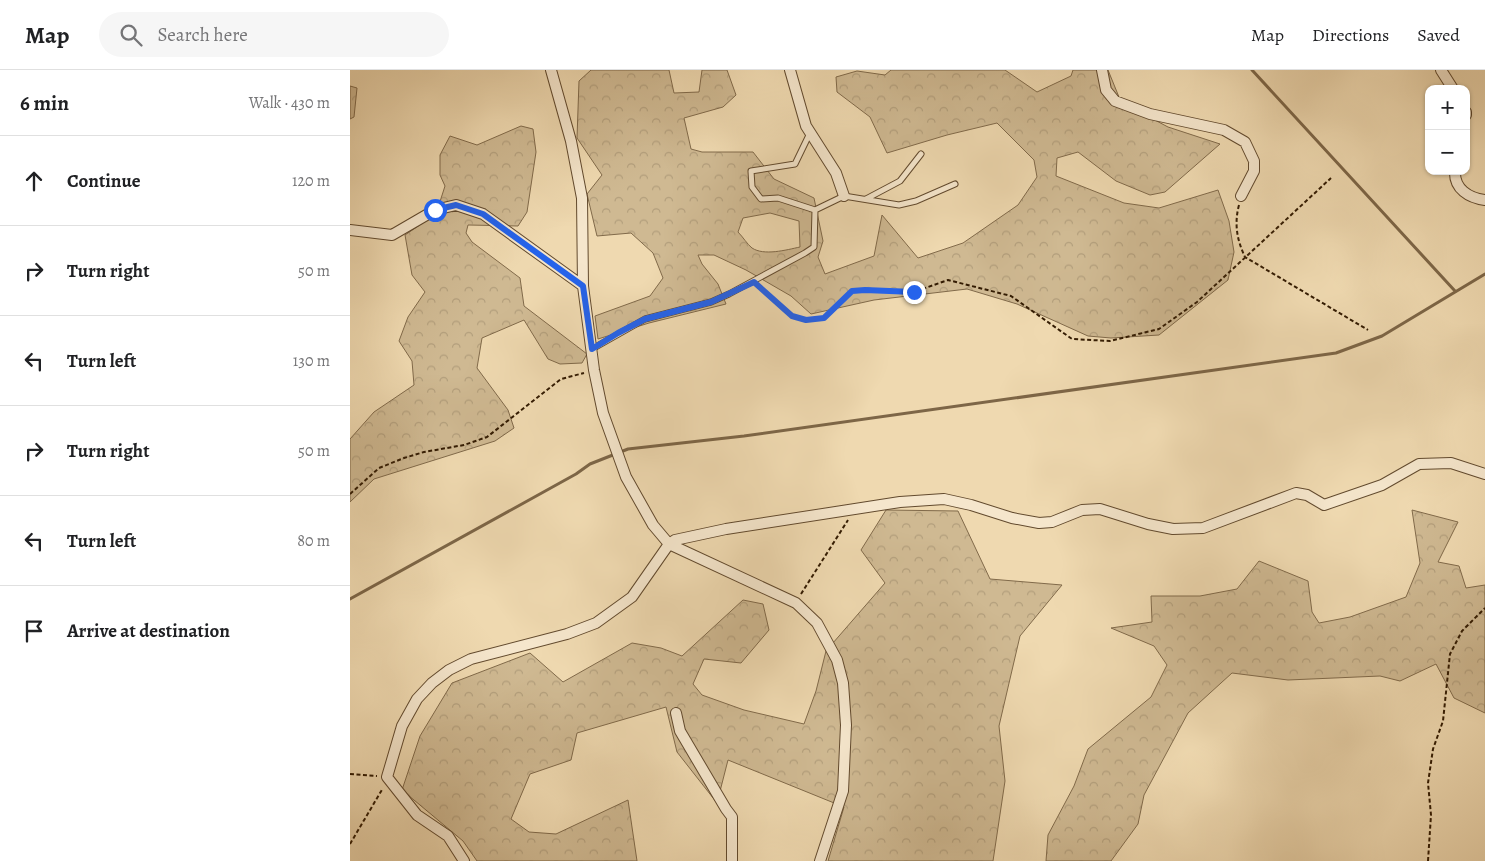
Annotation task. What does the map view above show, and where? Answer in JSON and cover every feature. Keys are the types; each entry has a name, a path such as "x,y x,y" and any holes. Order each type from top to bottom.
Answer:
{"street":[{"path":"551,70 571,141 582,198 583,286 594,370 604,413 626,477 654,525 669,544 796,603 817,623 837,660 843,683 846,725 843,791 820,861"},
{"path":"790,70 800,110 810,133 836,173 844,196"},
{"path":"1102,70 1106,90 1115,101 1150,114 1224,130 1245,142 1254,161 1254,171 1241,196"},
{"path":"1441,70 1450,85"},
{"path":"1454,175 1454,178 1464,192 1473,198 1485,200"},
{"path":"350,230 392,235 435,210 456,205 483,214 583,286"},
{"path":"464,861 448,836 418,815 388,777 402,726 417,699 448,670 471,659 567,634 596,623 632,597 669,544 675,540 726,529 900,502 944,499 1012,518 1039,523 1052,522 1082,510 1100,509 1148,524 1173,529 1203,528 1296,493 1307,495 1324,505 1382,485 1419,464 1451,463 1485,474"},
{"path":"676,713 680,731 732,817 732,861"}],"lane":[{"path":"810,133 795,164 751,171 752,187 761,199 778,198 815,210 844,196 899,205 916,201 955,184"},
{"path":"866,200 900,180 921,154"},
{"path":"592,349 645,319 711,302 754,282 814,247 815,210"}],"path":[{"path":"754,282 792,316 806,320 824,318 852,291 914,292 948,280 1011,296 1072,339 1110,341 1159,329 1197,302 1331,178"},
{"path":"1241,196 1237,214 1238,242 1245,258 1368,330"},
{"path":"350,494 379,468 424,452 464,445 487,437 561,379 594,370"},
{"path":"796,603 854,510"},
{"path":"1428,861 1431,815 1428,783 1433,749 1443,721 1450,654 1462,631 1485,608"},
{"path":"350,774 388,777 350,844"}],"green space":[{"path":"591,70 669,70 674,93 699,92 702,70 727,70 736,95 723,107 684,118 691,149 702,152 753,152 774,179 814,198 823,241 818,257 825,274 874,256 882,215 918,258 963,243 1018,205 1037,177 1034,160 997,123 947,135 887,153 870,117 837,92 836,77 857,71 885,75 891,70 1005,70 1037,92 1071,76 1073,70 1108,70 1121,102 1168,127 1220,144 1165,192 1150,195 1116,181 1078,152 1057,158 1056,176 1124,203 1159,208 1218,190 1229,221 1234,252 1228,280 1159,335 1111,338 1088,336 1017,304 967,289 874,300 811,314 791,296 746,270 714,255 698,255 702,264 718,284 726,304 649,323 598,339 595,316 650,296 663,278 653,253 631,233 597,236 587,194 602,175 577,138 579,81","holes":["770,213 799,221 800,247 782,251 763,252 752,248 738,232 743,218"]},
{"path":"350,86 357,88 354,117 350,119"},
{"path":"521,126 533,129 536,152 527,212 518,226 468,225 466,233 472,242 520,278 524,306 587,354 582,363 560,364 548,359 524,320 482,338 477,368 508,410 514,428 495,441 374,479 350,502 350,439 374,412 414,385 412,361 399,341 408,317 425,292 412,275 405,235 436,214 445,186 440,175 440,155 450,136 477,145"},
{"path":"886,510 958,511 990,579 1062,585 1020,636 999,726 1005,781 993,861 828,861 844,807 728,760 717,803 677,752 666,707 577,733 571,760 530,774 511,819 529,832 556,834 628,800 637,861 477,861 463,841 402,790 420,736 452,683 530,653 563,682 632,643 661,648 682,656 743,600 763,604 769,630 741,663 704,659 693,684 702,695 744,710 804,724 816,691 826,651 885,583 861,550"},
{"path":"1412,510 1458,522 1438,562 1459,566 1466,588 1485,585 1485,713 1454,698 1436,664 1400,681 1380,676 1288,680 1232,673 1188,713 1144,795 1138,824 1111,861 1046,861 1048,835 1074,786 1088,749 1151,697 1167,665 1154,646 1111,628 1152,622 1151,596 1200,596 1237,589 1259,561 1308,581 1312,612 1319,623 1350,617 1406,597 1420,563"}],"waterway":[{"path":"1252,70 1455,291"},
{"path":"350,599 576,474 590,464 628,449 744,436 1336,353 1382,336 1485,274"}],"route":[{"path":"435,210 456,205 483,214 508,234 583,286 592,349 645,319 711,302 754,282 792,316 806,320 824,318 852,291 914,292"}]}
